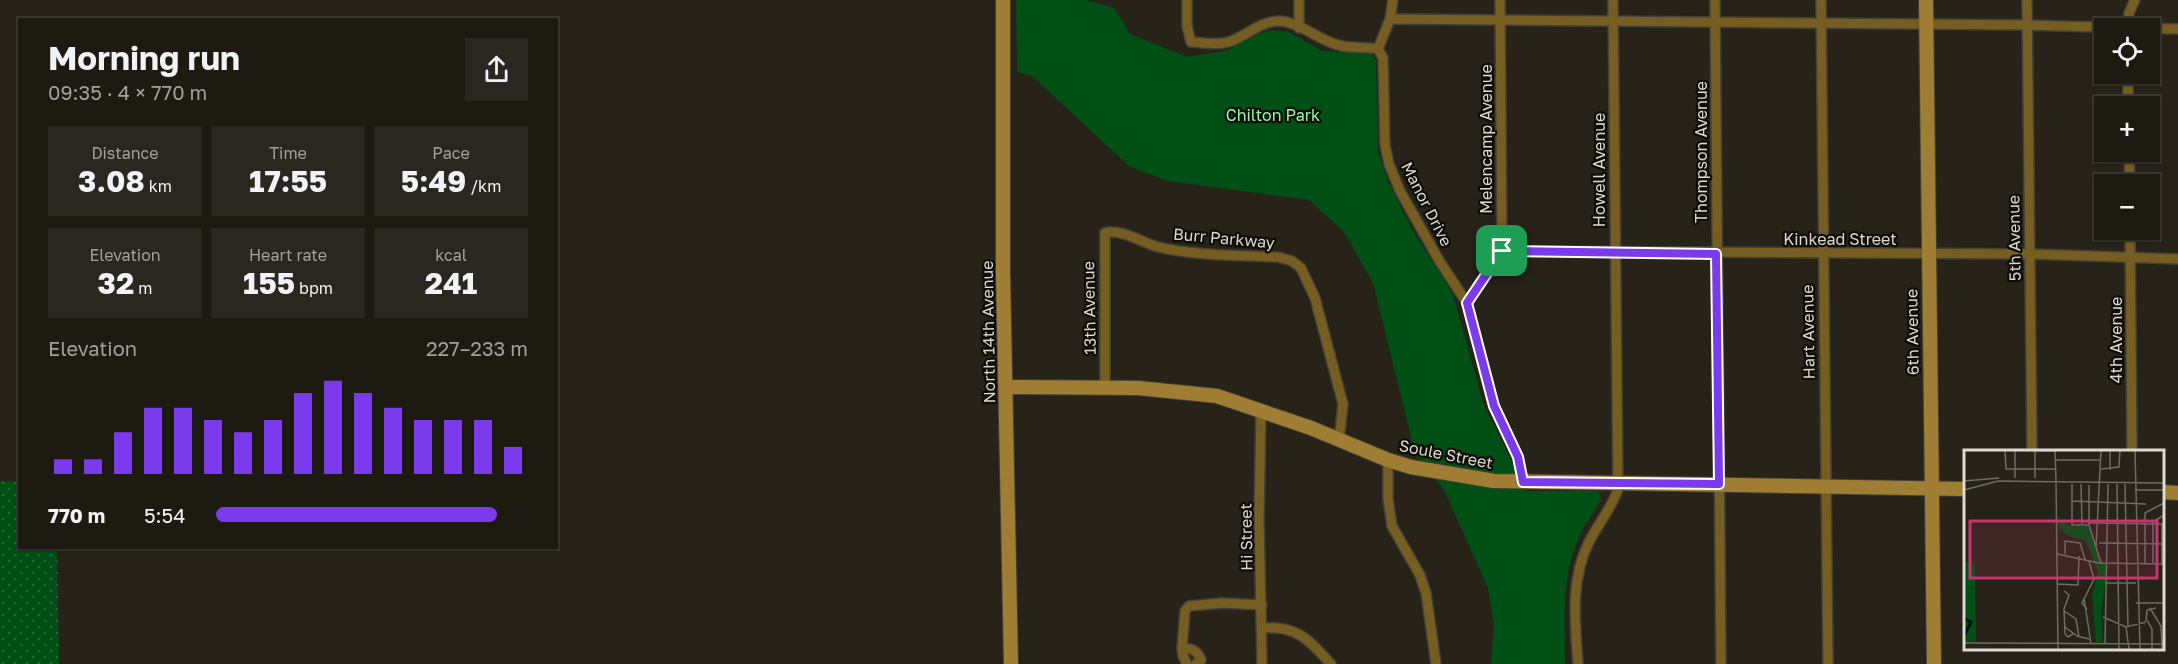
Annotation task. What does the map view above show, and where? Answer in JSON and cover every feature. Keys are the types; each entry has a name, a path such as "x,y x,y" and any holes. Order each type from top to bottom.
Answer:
{"street":[{"name":"North 14th Avenue","path":"1003,0 1011,664"},
{"path":"1187,0 1186,26 1191,42 1219,43 1235,40 1263,23 1280,21 1343,46 1378,49 1390,19 1393,0"},
{"path":"1299,0 1299,28"},
{"name":"Melencamp Avenue","path":"1500,0 1502,251"},
{"name":"Howell Avenue","path":"1612,0 1618,483"},
{"name":"Thompson Avenue","path":"1716,0 1716,254 1721,664"},
{"name":"Hart Avenue","path":"1821,0 1828,664"},
{"name":"6th Avenue","path":"1926,0 1927,255 1934,664"},
{"name":"5th Avenue","path":"2026,0 2032,450"},
{"path":"2130,18 2135,0"},
{"path":"1390,19 2094,27"},
{"path":"2160,29 2178,29"},
{"name":"Manor Drive","path":"1378,49 1383,58 1385,145 1389,164 1400,190 1440,262 1467,303 1494,406 1518,457 1523,482"},
{"name":"13th Avenue","path":"1105,387 1103,236 1108,232"},
{"name":"Burr Parkway","path":"1108,232 1158,247 1278,257 1292,261 1301,268 1315,298 1336,369 1343,404 1339,441"},
{"name":"4th Avenue","path":"2130,240 2132,450"},
{"path":"1467,303 1502,251"},
{"name":"Kinkead Street","path":"1502,251 2029,255 2082,258 2131,256 2178,259"},
{"name":"Soule Street","path":"1006,387 1105,387 1217,396 1261,409 1388,460 1456,476 1523,482 1964,489"},
{"name":"Hi Street","path":"1261,409 1259,520 1262,664"},
{"path":"1388,460 1388,499 1392,526 1419,575 1426,593 1436,664"},
{"path":"1578,664 1575,593 1579,569 1589,543 1615,500 1618,483"},
{"path":"2163,492 2178,493"},
{"path":"1187,664 1182,648 1185,611 1189,606 1222,603 1262,604"},
{"path":"1262,628 1279,627 1301,633 1331,664"},
{"path":"1182,648 1193,649 1199,655 1201,660 1196,664"}],"green space":[{"name":"Chilton Park","path":"1016,0 1085,0 1114,8 1130,34 1187,57 1226,51 1260,33 1274,30 1289,32 1322,51 1372,54 1376,61 1378,151 1388,181 1413,231 1453,294 1484,406 1527,491 1599,491 1601,501 1587,521 1578,541 1567,579 1565,664 1491,664 1494,624 1488,588 1444,490 1415,453 1373,283 1344,232 1309,200 1167,181 1129,166 1032,76 1017,72"},
{"path":"0,481 18,482 18,549 57,549 59,664 0,664"}],"route":[{"path":"1502,251 1716,254 1719,484 1523,482 1518,457 1494,406 1467,303 1502,251"}]}
